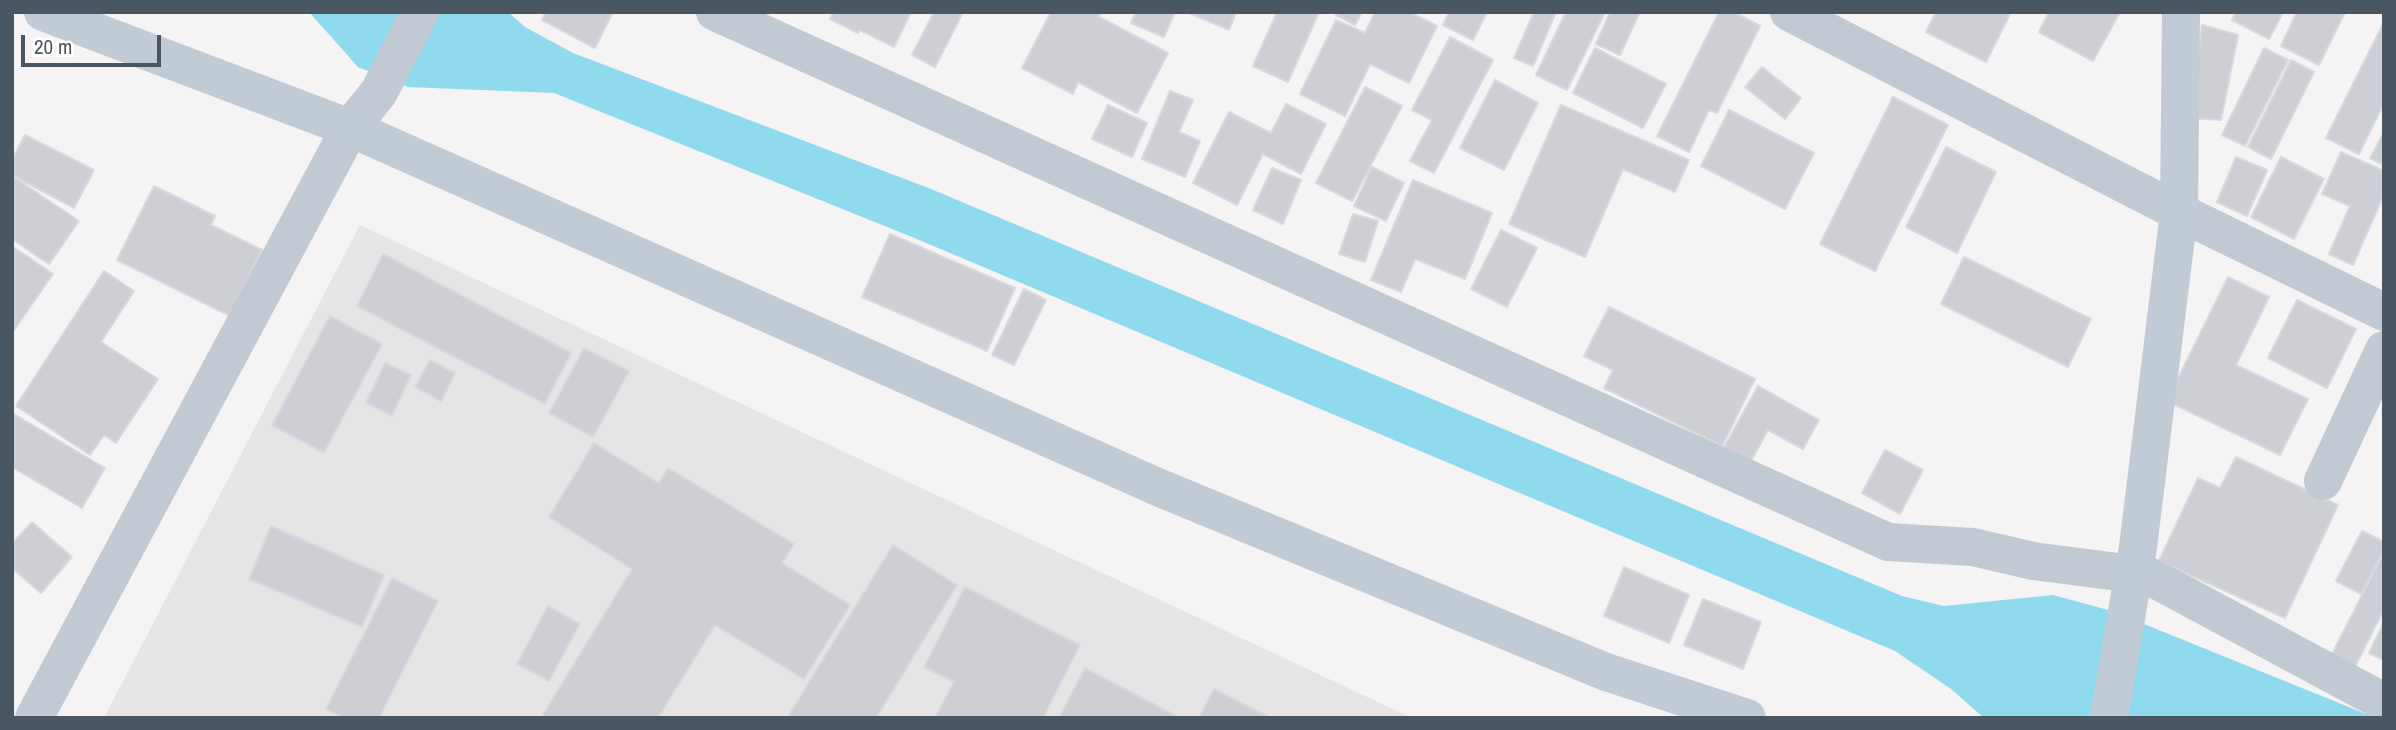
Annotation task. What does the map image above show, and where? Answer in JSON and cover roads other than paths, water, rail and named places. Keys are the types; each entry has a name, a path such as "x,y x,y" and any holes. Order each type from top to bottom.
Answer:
{"street":[{"path":"43,12 350,128 1172,493 1606,672 1747,718"},
{"path":"34,718 350,128 379,92 420,12"},
{"path":"715,12 1888,541 1973,547 2033,561 2149,576 2384,702"},
{"path":"1789,12 2179,212 2384,312"},
{"path":"2109,718 2137,547 2179,212 2181,12"},
{"path":"2323,481 2384,350"}],"water":[{"path":"309,12 508,12 525,27 573,53 931,189 1902,596 1944,606 2053,595 2112,611 2376,718 1984,718 1951,689 1895,651 912,237 554,93 408,87 358,67"}]}
